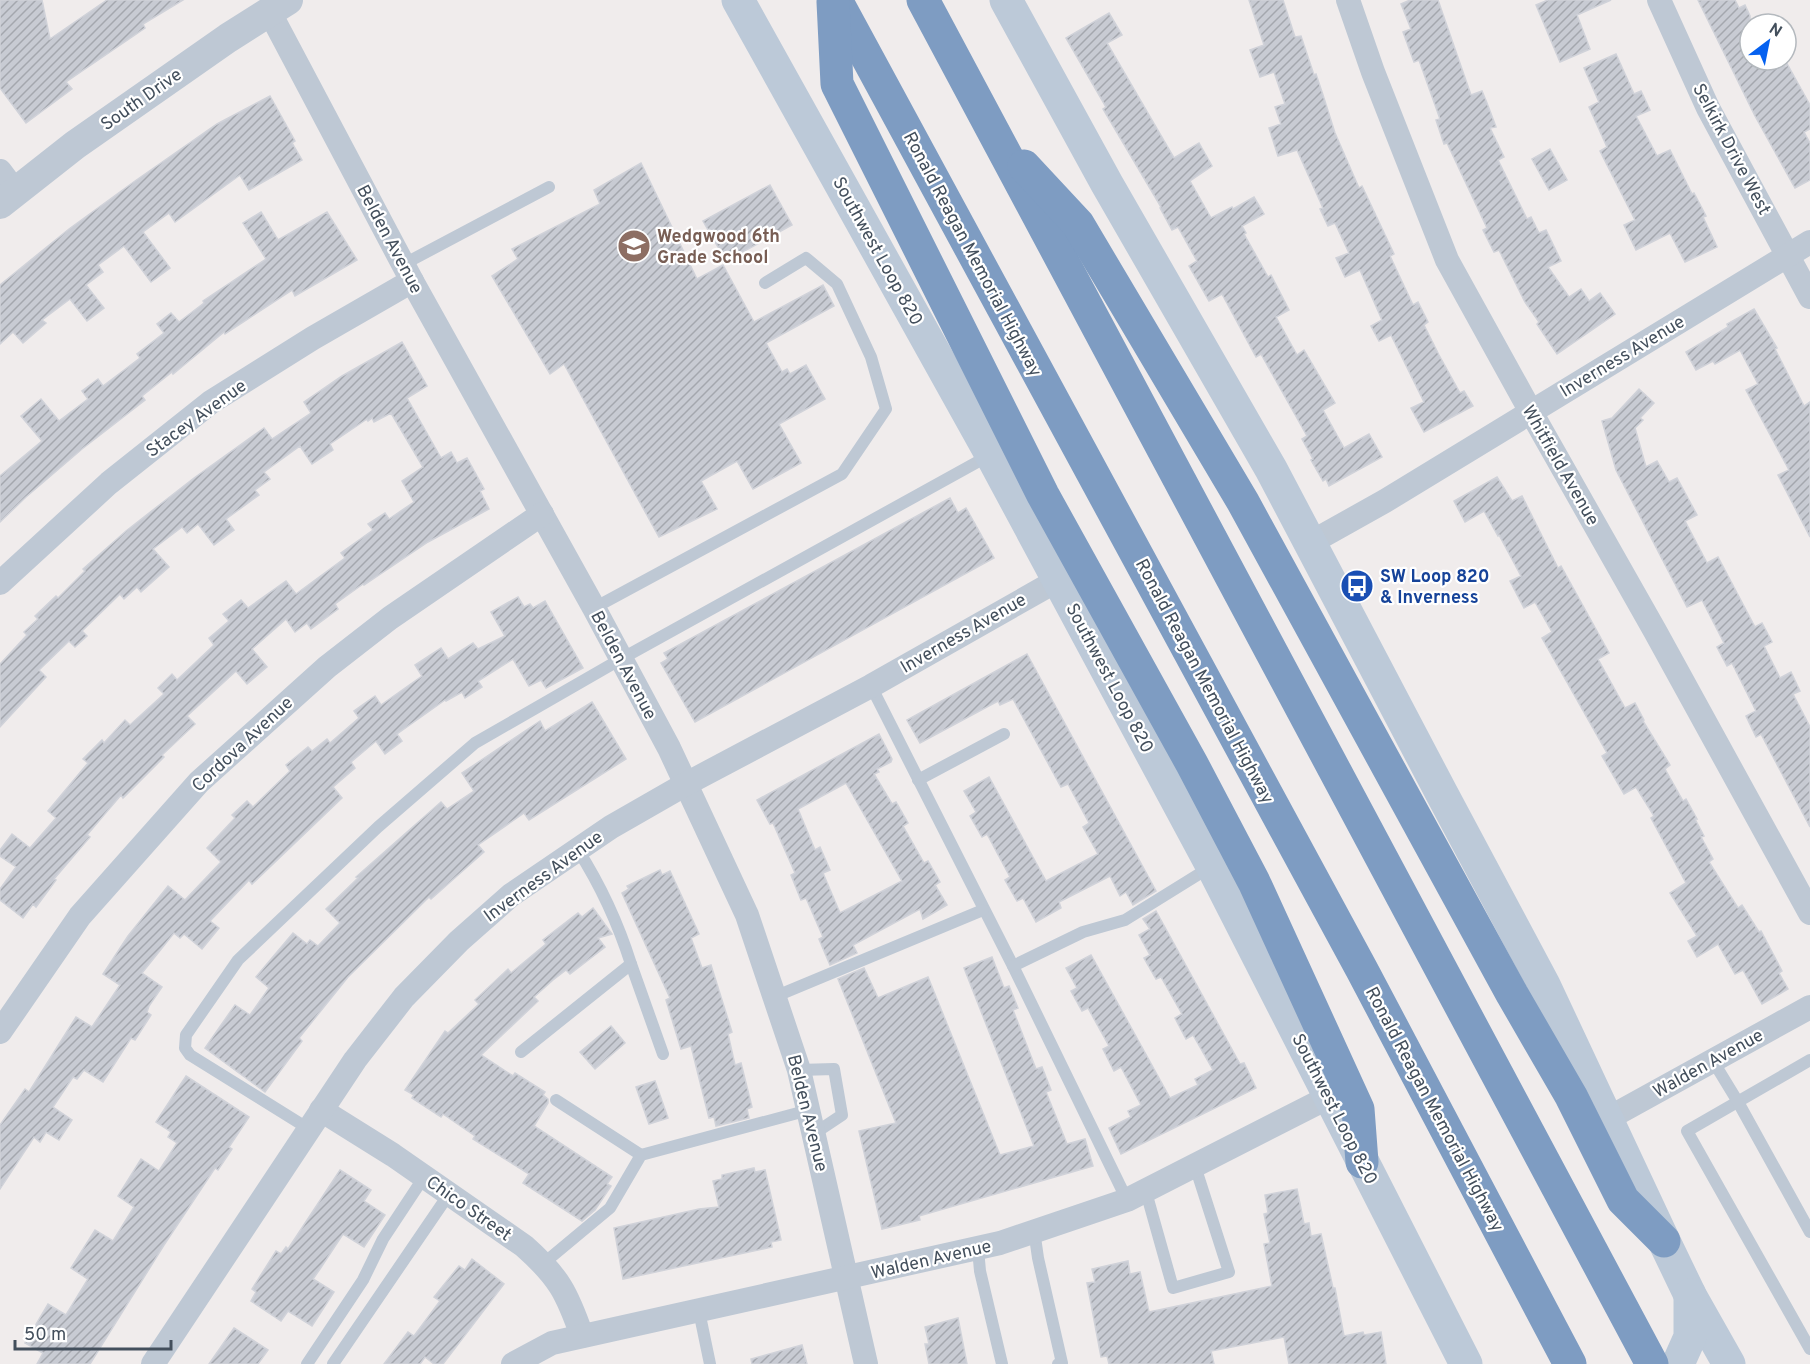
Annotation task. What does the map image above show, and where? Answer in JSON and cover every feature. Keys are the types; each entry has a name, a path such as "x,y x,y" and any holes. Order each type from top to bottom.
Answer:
{"highway":[{"path":"834,0 837,84 1043,495 1192,764 1254,882 1358,1109 1362,1162"},
{"name":"Ronald Reagan Memorial Highway","path":"834,0 1362,970 1570,1364"},
{"path":"923,0 1652,1364"},
{"path":"992,130 1078,224 1244,502 1512,994 1551,1060 1623,1200 1664,1241"}],"main road":[{"name":"Southwest Loop 820","path":"738,0 991,455 1212,866 1466,1364"},
{"path":"1006,0 1107,184 1259,448 1310,543 1544,985 1690,1295 1729,1364"},
{"path":"1678,1364 1690,1337 1690,1295"},
{"path":"1450,1333 1482,1364"}],"street":[{"name":"Whitfield Avenue","path":"1348,0 1373,72 1447,260 1810,913"},
{"name":"Selkirk Drive West","path":"1659,0 1708,108 1810,297"},
{"name":"South Drive","path":"5,189 75,145 278,5"},
{"name":"Belden Avenue","path":"278,5 408,272 621,659 686,784 747,915 799,1070 866,1364"},
{"name":"Inverness Avenue","path":"1310,543 1385,501 1810,242"},
{"name":"Stacey Avenue","path":"0,583 109,483 211,402 313,338 408,272"},
{"name":"Cordova Avenue","path":"0,1032 80,916 199,782 336,660 390,618 542,514"},
{"name":"Inverness Avenue","path":"153,1364 355,1060 404,997 459,941 511,895 611,827 686,784 871,686 1058,580"},
{"name":"Walden Avenue","path":"1607,1119 1810,1007"},
{"name":"Walden Avenue","path":"513,1364 552,1343 1000,1243 1136,1196 1329,1096"},
{"name":"Chico Street","path":"315,1120 424,1177 524,1246 558,1279 571,1305 582,1336"}],"lane":[{"path":"408,272 549,187"},
{"path":"594,608 842,474 886,409 871,357 837,284 806,258 765,283"},
{"path":"315,1120 190,1055 185,1048 186,1035 237,960 378,826 475,743 621,659 991,455"},
{"path":"871,686 983,910 1136,1196 1173,1288 1229,1272 1195,1166"},
{"path":"918,780 1005,734"},
{"path":"578,850 597,879 616,919 663,1054"},
{"path":"1013,966 1083,932 1125,920 1212,866"},
{"path":"774,997 983,910"},
{"path":"521,1052 631,964"},
{"path":"1810,1060 1687,1131 1810,1349"},
{"path":"1713,1061 1810,1232"},
{"path":"799,1070 834,1069 842,1115 815,1133"},
{"path":"556,1100 641,1155"},
{"path":"544,1263 610,1208 641,1155 809,1110"},
{"path":"307,1364 363,1280 383,1239 424,1177"},
{"path":"333,1364 449,1194"},
{"path":"1034,1230 1038,1258 1062,1363 1058,1364"},
{"path":"978,1249 980,1271 1002,1364"},
{"path":"699,1311 710,1364"}],"building":[{"path":"0,0 42,0 50,39 107,0 183,0 143,24 145,28 66,82 72,89 26,123 0,88"},
{"path":"1249,0 1283,0 1295,37 1301,36 1335,133 1359,188 1362,186 1394,254 1390,256 1413,305 1418,302 1428,322 1424,325 1460,393 1464,391 1473,406 1424,432 1411,408 1424,402 1391,335 1379,341 1371,326 1382,320 1360,270 1345,277 1336,258 1349,253 1335,223 1328,226 1320,209 1323,208 1297,150 1278,156 1269,128 1281,124 1275,107 1285,104 1274,72 1260,77 1250,50 1264,45"},
{"path":"1410,0 1438,0 1471,95 1482,91 1496,127 1490,128 1504,157 1498,160 1527,219 1531,217 1539,233 1546,230 1561,261 1548,267 1569,297 1581,289 1589,301 1600,293 1615,314 1557,354 1537,324 1539,322 1525,302 1499,250 1494,252 1483,230 1487,228 1447,143 1444,144 1436,120 1440,119 1419,60 1414,62 1403,32 1411,29 1401,4"},
{"path":"1548,0 1611,0 1577,15 1590,49 1560,62 1536,5"},
{"path":"1698,0 1735,0 1739,8 1745,5 1748,12 1738,12 1738,72 1792,72 1810,105 1810,129 1804,132 1810,143 1810,180 1795,188 1755,116"},
{"path":"1109,13 1122,35 1107,43 1174,158 1199,143 1212,166 1190,181 1211,218 1254,197 1264,214 1242,226 1246,233 1244,234 1268,277 1271,275 1289,310 1276,317 1297,355 1304,350 1335,403 1323,410 1344,448 1369,434 1382,457 1329,486 1326,479 1323,481 1311,460 1313,459 1302,439 1307,436 1261,354 1256,357 1222,294 1209,301 1189,266 1197,261 1178,227 1172,230 1161,207 1103,109 1106,107 1066,38"},
{"path":"1616,54 1634,94 1641,91 1650,110 1636,116 1657,156 1670,150 1706,216 1703,217 1717,247 1685,262 1670,233 1636,250 1624,225 1635,220 1600,151 1607,147 1589,107 1599,102 1584,68"},
{"path":"270,96 295,141 292,143 302,160 249,190 240,175 175,222 169,213 143,232 170,268 151,282 124,246 98,265 103,272 86,285 104,308 87,321 70,299 42,320 46,323 23,343 13,332 0,344 0,285 69,229 135,181 217,124"},
{"path":"1550,149 1567,180 1549,190 1532,159"},
{"path":"641,163 697,279 723,265 754,322 823,285 834,306 766,343 782,372 787,369 790,374 806,365 825,399 779,424 801,463 753,489 737,461 701,481 717,509 659,537 564,364 550,374 492,276 518,259 512,249 600,204 594,190"},
{"path":"770,185 792,225 726,261 703,221"},
{"path":"261,212 278,240 327,212 357,260 295,296 292,290 225,334 224,332 142,396 145,400 82,449 0,522 0,476 42,441 21,416 41,399 59,421 88,399 82,391 98,379 103,386 140,358 137,354 164,333 157,324 171,313 179,322 204,303 203,301 266,259 243,223"},
{"path":"1754,309 1777,348 1775,349 1804,406 1810,402 1810,537 1778,475 1789,470 1746,390 1758,384 1740,350 1715,364 1713,361 1696,370 1686,352"},
{"path":"402,342 427,386 407,398 441,458 451,452 457,463 467,458 484,489 480,491 489,509 428,542 363,584 335,604 338,609 311,629 307,623 295,632 286,619 252,649 267,667 247,684 236,671 187,716 195,724 162,755 164,757 123,798 121,795 87,835 90,837 54,879 56,880 36,907 33,904 23,918 0,900 0,889 16,867 0,856 0,850 12,834 30,848 56,818 48,811 88,763 83,759 102,740 104,743 125,720 130,725 164,694 158,688 172,674 177,680 214,645 209,638 229,621 223,614 241,600 248,608 286,581 296,594 345,558 341,553 373,530 368,524 385,513 389,519 414,502 402,481 423,467 391,413 374,422 372,418 368,421 367,419 330,444 333,450 312,464 300,446 264,472 270,479 255,490 259,495 226,519 234,530 214,545 198,524 187,533 182,527 153,549 169,567 141,592 137,587 124,599 120,594 82,631 87,636 75,647 69,641 39,670 46,677 0,727 0,664 27,635 24,632 38,619 35,616 56,596 58,598 85,571 83,569 126,531 194,478 264,428 272,439 311,413 304,402 342,376"},
{"path":"1639,389 1654,403 1640,418 1643,420 1635,428 1646,467 1657,461 1669,482 1677,478 1697,515 1685,521 1707,563 1718,557 1755,627 1762,623 1772,642 1764,646 1780,678 1791,672 1800,691 1793,694 1810,727 1810,827 1761,734 1756,737 1746,716 1756,711 1732,663 1727,666 1717,647 1724,643 1702,600 1687,607 1616,470 1602,421 1612,418"},
{"path":"1497,477 1512,501 1522,496 1558,568 1561,566 1609,653 1598,659 1625,708 1635,703 1643,721 1670,765 1665,769 1683,801 1686,799 1697,819 1695,819 1704,836 1701,837 1713,859 1709,862 1738,908 1742,905 1759,932 1761,931 1782,971 1779,973 1788,989 1762,1004 1743,970 1735,974 1718,944 1697,957 1688,941 1697,936 1670,893 1686,883 1651,818 1654,816 1636,787 1624,794 1602,756 1607,753 1542,638 1552,632 1535,602 1524,608 1510,581 1521,576 1484,511 1465,522 1454,501"},
{"path":"950,498 958,513 966,508 994,558 695,722 661,663 668,659 664,653"},
{"path":"518,597 524,607 530,604 533,608 545,601 583,668 546,688 541,680 529,686 513,659 478,681 482,687 465,698 462,692 445,700 397,734 402,741 385,754 376,741 351,762 355,768 333,787 342,798 252,884 249,880 210,921 219,928 202,949 184,934 180,938 174,933 142,973 162,987 149,1006 147,1012 151,1015 135,1040 131,1038 103,1082 84,1070 77,1079 73,1077 53,1107 72,1120 59,1140 46,1132 40,1142 34,1137 0,1189 0,1125 25,1089 29,1092 76,1017 92,1027 120,985 103,974 128,936 168,886 185,900 221,862 207,848 235,818 232,815 247,801 253,807 290,771 286,765 308,747 312,751 327,739 330,743 359,718 354,711 375,696 381,705 422,676 415,665 441,648 448,659 473,643 478,649 505,636 491,612"},
{"path":"1027,654 1156,891 1133,905 1126,892 1120,896 1110,876 1059,902 1061,908 1036,922 1023,898 1017,901 1005,880 1010,877 987,834 982,837 970,816 976,812 964,791 989,777 1046,881 1098,854 1083,827 1089,823 1068,784 1061,787 1013,699 1000,705 998,701 920,743 907,720"},
{"path":"592,702 626,759 529,820 524,813 478,845 484,852 431,899 429,897 348,977 299,1038 302,1041 265,1092 205,1048 235,1005 250,1015 269,988 256,977 293,933 307,944 310,940 318,946 340,923 326,909 358,878 356,877 441,802 447,809 474,791 462,773 540,721 545,731"},
{"path":"879,734 892,759 891,762 877,769 879,772 874,774 892,804 896,802 908,823 903,826 924,863 928,861 940,882 935,885 947,905 923,919 920,909 853,945 857,953 830,965 819,939 823,937 806,898 801,900 791,875 795,873 773,823 770,824 757,800","holes":["846,783 902,881 840,913 823,873 830,870 820,847 815,850 798,809"]},
{"path":"660,870 662,875 670,871 699,934 691,938 702,968 711,965 732,1032 728,1034 735,1065 741,1063 752,1107 747,1109 749,1118 716,1126 714,1117 709,1118 691,1046 681,1049 666,1000 670,998 622,893 629,889 627,886"},
{"path":"593,908 612,934 598,938 605,947 570,974 566,970 553,980 534,997 538,1001 481,1055 513,1076 515,1073 545,1092 543,1095 548,1099 548,1103 534,1126 612,1177 607,1184 611,1186 595,1210 582,1221 523,1183 529,1174 473,1139 475,1136 443,1114 441,1117 412,1098 414,1095 405,1090 445,1031 448,1033 479,1004 475,1000 508,969 511,973 546,944 543,940 578,913 582,917"},
{"path":"1156,911 1240,1064 1244,1063 1256,1088 1121,1154 1109,1128 1131,1117 1128,1111 1141,1105 1121,1067 1114,1071 1103,1049 1109,1046 1088,1008 1082,1011 1071,991 1077,988 1066,968 1091,955 1170,1098 1198,1085 1195,1079 1213,1070 1193,1035 1186,1039 1175,1018 1182,1014 1161,977 1156,979 1144,958 1150,955 1139,935 1150,929 1143,919"},
{"path":"992,957 1004,988 1009,986 1018,1008 1013,1010 1036,1069 1042,1067 1051,1090 1046,1092 1067,1144 1085,1139 1093,1166 919,1216 920,1220 882,1229 859,1131 896,1123 838,979 864,968 878,998 928,977 1000,1155 1034,1146 964,968"},
{"path":"611,1026 625,1043 595,1069 580,1052"},
{"path":"186,1076 249,1117 229,1147 232,1149 218,1170 215,1168 164,1245 90,1364 37,1364 43,1353 25,1343 48,1304 66,1315 88,1279 71,1268 95,1230 113,1241 134,1207 118,1196 141,1159 159,1171 177,1143 168,1137 171,1132 156,1122"},
{"path":"655,1081 668,1118 649,1124 636,1087"},
{"path":"754,1168 755,1172 765,1170 781,1240 771,1242 772,1247 623,1279 614,1228 699,1209 719,1207 713,1181 722,1179 722,1175"},
{"path":"340,1170 371,1190 364,1201 385,1215 364,1247 343,1234 313,1279 334,1292 312,1326 288,1311 281,1321 251,1301 256,1292 252,1289 276,1251 281,1254 286,1247 288,1249"},
{"path":"1297,1189 1304,1224 1309,1223 1311,1236 1321,1234 1344,1336 1363,1332 1364,1335 1381,1332 1386,1364 1289,1364 1284,1337 1211,1351 1214,1364 1109,1364 1107,1356 1101,1357 1087,1283 1095,1282 1092,1269 1128,1261 1130,1274 1140,1272 1149,1312 1272,1286 1264,1244 1270,1243 1264,1214 1268,1213 1265,1195"},
{"path":"472,1259 504,1284 443,1364 434,1364 425,1357 420,1364 384,1364 408,1332 414,1336 440,1301 434,1297 459,1266 465,1270"},
{"path":"958,1318 967,1364 929,1364 925,1344 929,1344 925,1327"},
{"path":"234,1328 268,1350 258,1364 209,1364"},
{"path":"802,1345 807,1364 752,1364 751,1359"}],"place":[{"name":"Wedgwood 6th Grade School","path":"634,246"},
{"name":"SW Loop 820 & Inverness","path":"1357,586"}]}
